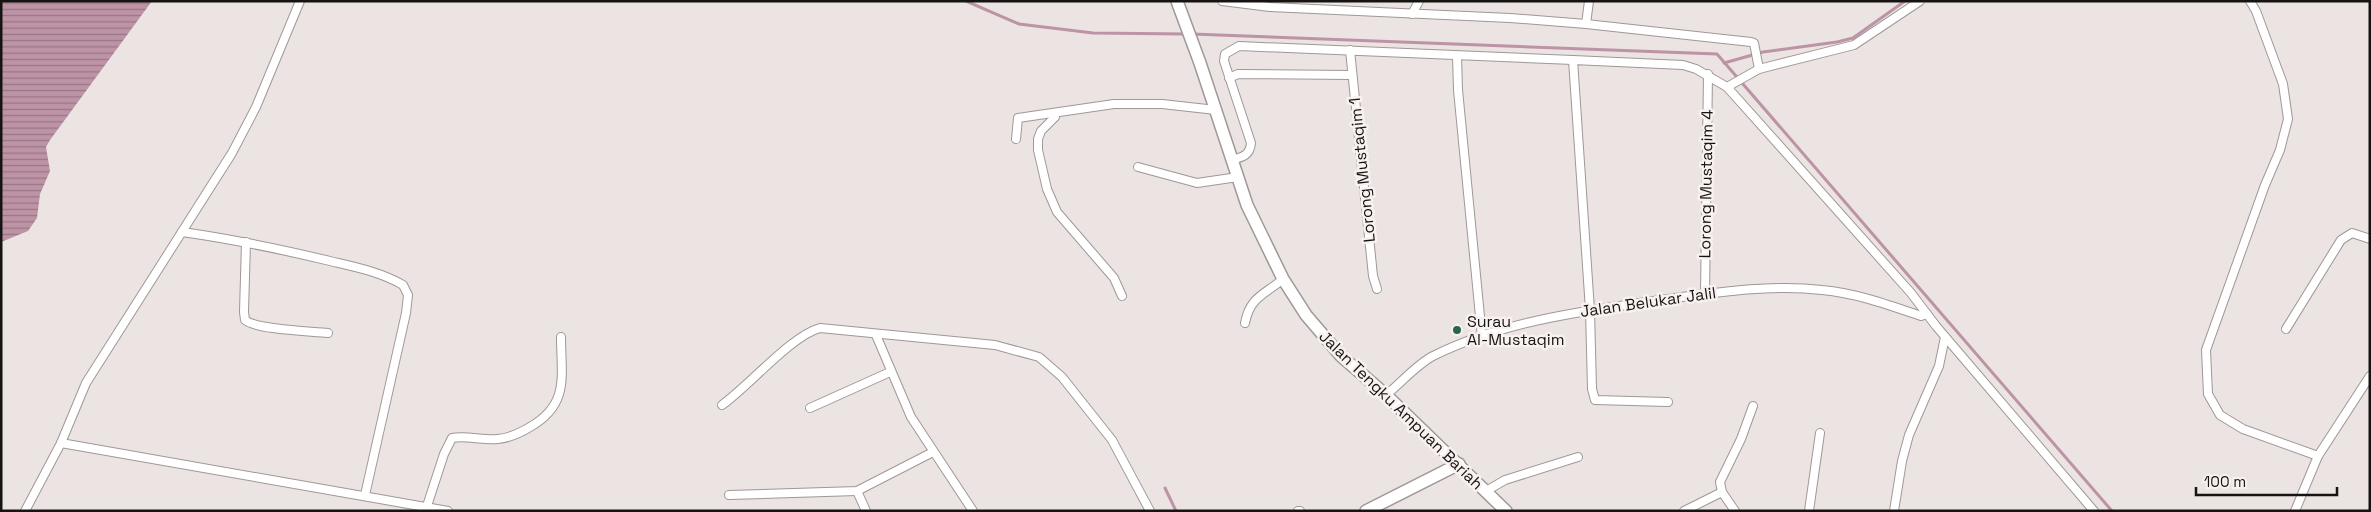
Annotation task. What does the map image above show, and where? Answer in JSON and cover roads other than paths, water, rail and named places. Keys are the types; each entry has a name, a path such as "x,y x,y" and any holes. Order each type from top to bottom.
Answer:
{"main road":[{"name":"Jalan Tengku Ampuan Bariah","path":"1178,2 1247,205 1283,279 1320,334 1341,356 1386,395 1506,511"},
{"path":"1366,511 1459,464"}],"street":[{"path":"25,511 61,443 86,383 232,153 256,107 300,1"},
{"path":"1222,1 1224,3 1306,5 1412,14 1586,24 1732,39 1750,42 1755,47 1758,66"},
{"path":"1412,14 1419,1"},
{"path":"1586,24 1589,1"},
{"path":"1729,86 1747,76 1758,66 1854,45 1920,1"},
{"path":"2250,1 2256,11 2283,84 2288,119 2280,150 2265,185 2206,350 2208,394 2220,415 2243,429 2318,456"},
{"path":"1232,160 1245,156 1250,150 1251,143 1224,61 1225,54 1239,46 1683,65 1708,74 1729,86 1927,314 2094,511"},
{"name":"Lorong Mustaqim 1","path":"1350,50 1373,276 1377,289"},
{"path":"1457,56 1458,90 1482,337"},
{"path":"1573,60 1590,310 1592,389 1594,400 1668,402"},
{"path":"1229,78 1238,74 1352,75"},
{"name":"Lorong Mustaqim 4","path":"1705,294 1708,74"},
{"path":"1016,139 1018,118 1128,103 1162,104 1216,110"},
{"path":"1055,113 1055,117 1041,131 1038,139 1038,150 1046,189 1057,212 1114,278 1122,296"},
{"path":"1138,167 1196,183 1238,178"},
{"path":"182,232 246,242 371,272 392,278 403,285 408,295 406,313 365,495"},
{"path":"2286,329 2341,240 2352,233 2370,239"},
{"path":"246,242 245,320 251,324 263,326 328,333"},
{"path":"1245,323 1247,311 1254,300 1283,279"},
{"name":"Jalan Belukar Jalil","path":"1386,395 1431,357 1482,337 1528,322 1590,310 1705,294 1767,288 1824,290 1882,302 1921,316 1927,314"},
{"path":"722,405 741,392 802,335 812,330 829,328 876,335 995,345 1039,357 1062,377 1108,434 1121,454 1150,511"},
{"path":"876,335 890,372 912,417 973,511"},
{"path":"427,506 444,454 452,438 492,440 508,437 540,422 553,408 561,391 561,337"},
{"path":"1894,511 1902,461 1909,435 1939,366 1946,337"},
{"path":"810,408 890,372"},
{"path":"2295,511 2318,456 2370,376"},
{"path":"1735,511 1722,492 1720,482 1741,439 1753,406"},
{"path":"1810,511 1820,433"},
{"path":"61,443 448,511"},
{"path":"729,495 858,491 933,452"},
{"path":"1486,491 1505,480 1578,457"},
{"path":"858,491 866,511"},
{"path":"1684,511 1722,492"}],"waterway":[{"path":"966,1 1019,24 1093,33 1185,34"},
{"path":"1724,63 1763,52 1853,38 1905,1"},
{"path":"1192,34 1717,54 2112,511"},
{"path":"1165,488 1176,511"}],"place":[{"name":"Surau Al-Mustaqim","path":"1457,330"}]}
